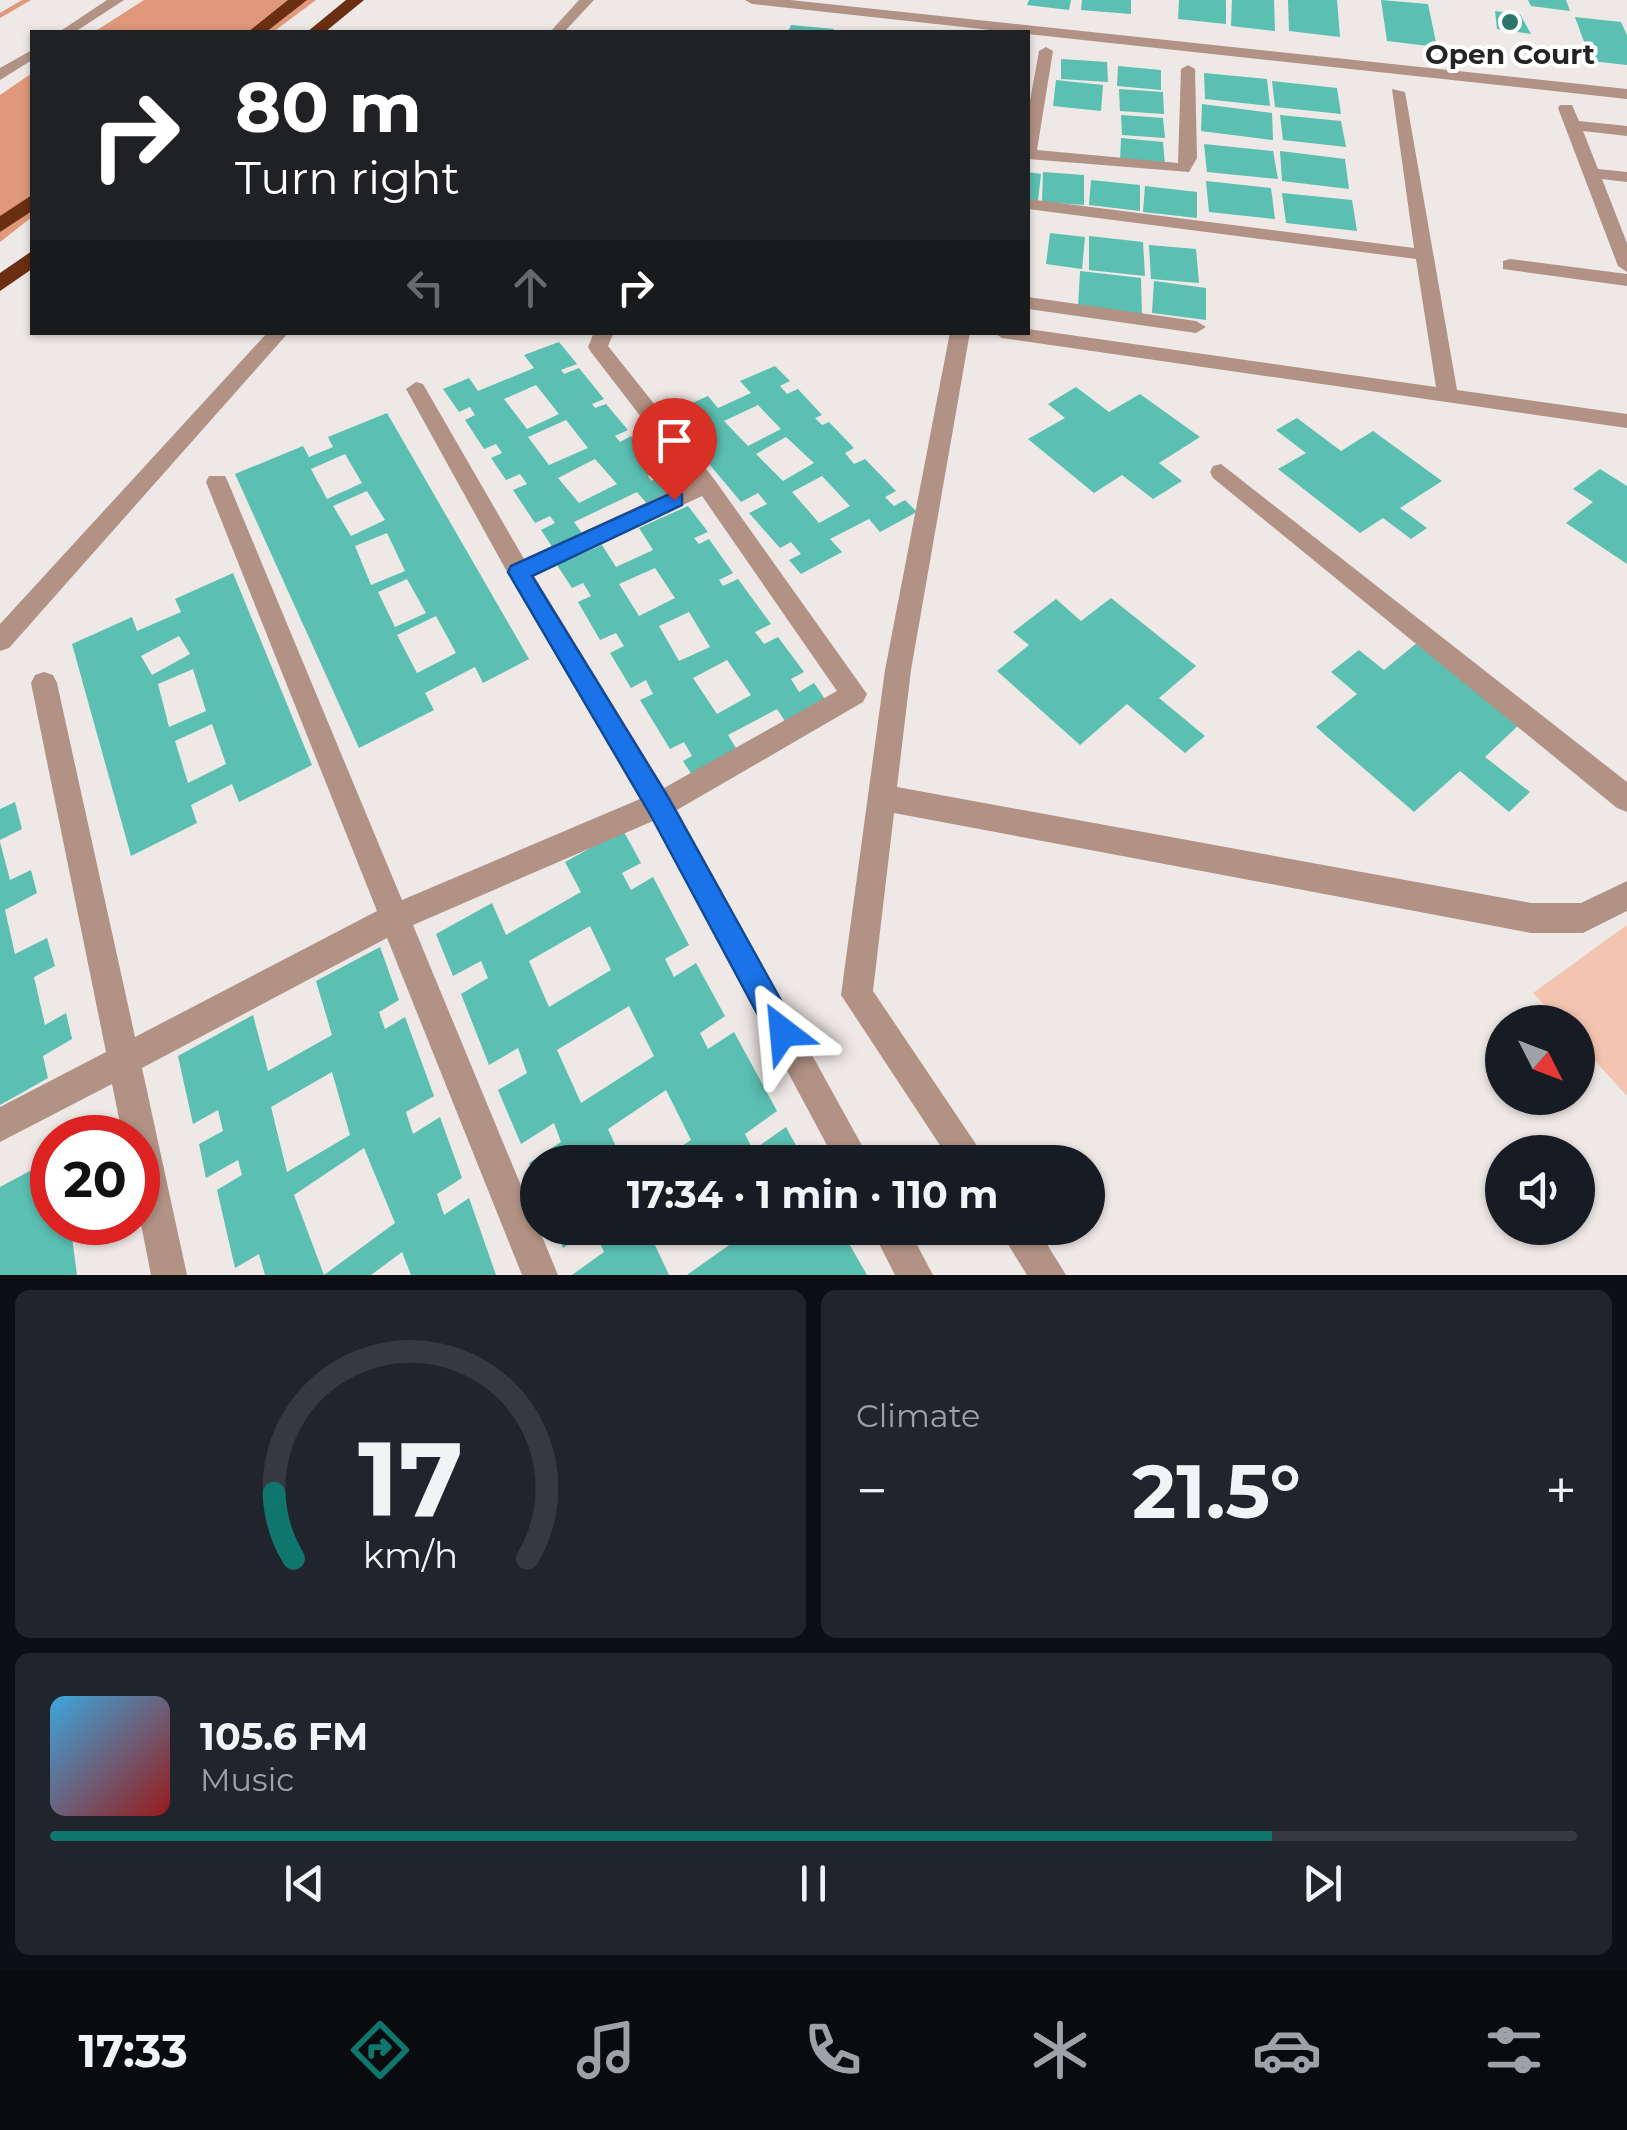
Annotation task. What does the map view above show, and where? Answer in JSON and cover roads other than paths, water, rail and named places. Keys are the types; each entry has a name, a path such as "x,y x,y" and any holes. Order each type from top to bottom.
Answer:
{"highway":[{"path":"259,30 298,0"},
{"path":"318,30 356,0"},
{"path":"0,226 30,203"},
{"path":"0,284 30,260"}],"street":[{"path":"69,30 117,0"},
{"path":"559,30 586,0"},
{"path":"752,0 863,6 1627,94"},
{"path":"912,0 1627,76"},
{"path":"1030,143 1046,51"},
{"path":"0,74 30,55"},
{"path":"1030,154 1184,168 1189,158 1188,68"},
{"path":"1397,92 1448,395"},
{"path":"1627,131 1570,116 1590,173 1618,220 1627,266"},
{"path":"1590,173 1627,178"},
{"path":"1030,204 1424,254"},
{"path":"1510,265 1627,280"},
{"path":"1030,303 1196,327"},
{"path":"0,641 277,335"},
{"path":"0,1125 394,918 659,805 854,694 706,485 598,346 603,335"},
{"path":"959,335 879,797 858,995 959,1145"},
{"path":"1023,335 1627,420"},
{"path":"416,389 519,572 659,805 845,1145"},
{"path":"1221,472 1627,799"},
{"path":"217,482 540,1275"},
{"path":"519,572 706,485"},
{"path":"44,683 169,1275"},
{"path":"879,797 1530,918 1583,918 1627,895"},
{"path":"898,1245 915,1275"},
{"path":"1028,1245 1048,1275"}],"waterway":[{"path":"0,16 27,0"}],"place":[{"name":"Open Court","path":"1510,22"}]}
